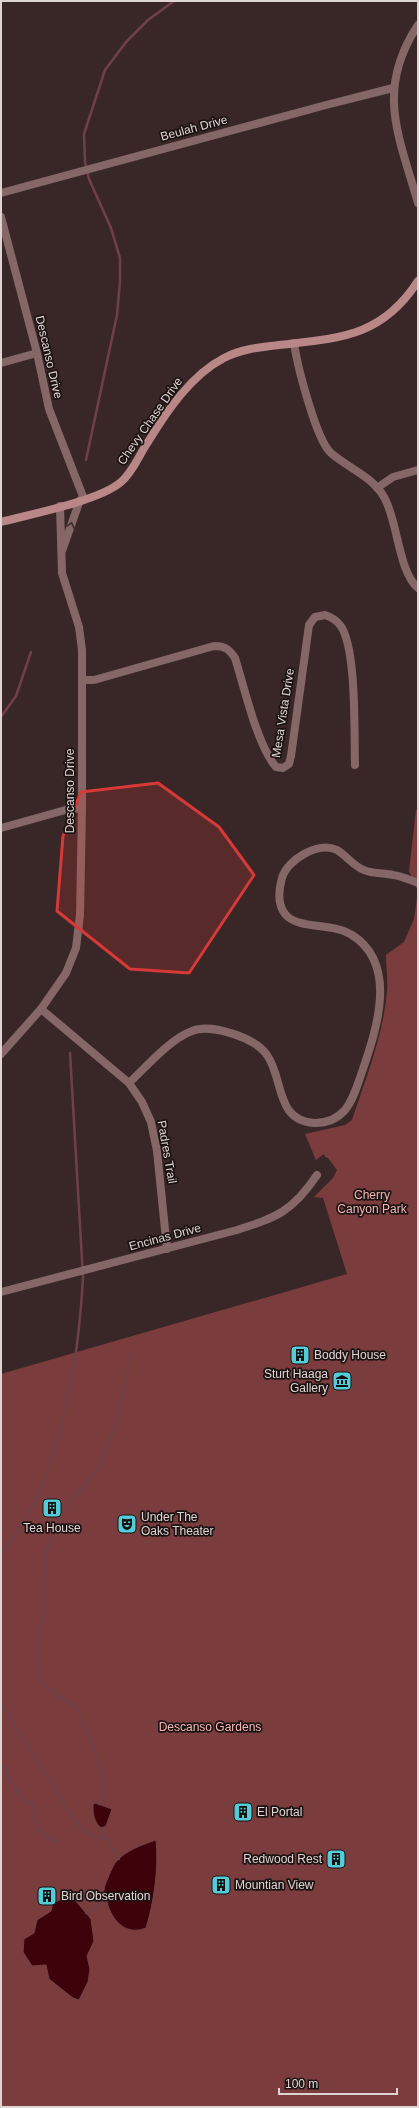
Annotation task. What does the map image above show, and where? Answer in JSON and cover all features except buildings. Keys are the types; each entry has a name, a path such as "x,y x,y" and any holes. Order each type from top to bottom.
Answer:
{"main road":[{"name":"Chevy Chase Drive","path":"1,522 82,500 113,487 128,474 148,441 193,382 225,358 239,352 259,347 340,338 362,330 389,314 402,302 418,281"}],"street":[{"path":"418,25 402,56 393,88 393,109 396,127 418,203"},
{"name":"Beulah Drive","path":"1,193 393,88"},
{"name":"Descanso Drive","path":"1,217 49,409 82,500"},
{"path":"294,343 320,436 329,451 355,469 377,488 389,509 409,576 418,588"},
{"path":"1,363 36,354"},
{"path":"377,488 393,476 418,470"},
{"path":"62,551 82,500"},
{"name":"Descanso Drive","path":"1,1054 41,1009 66,973 76,948 80,915 82,808 81,640 62,573 60,506"},
{"name":"Mesa Vista Drive","path":"82,680 94,680 214,646 223,646 230,650 235,658 259,734 270,760 276,767 283,768 289,764 291,756 309,625 315,617 326,614 341,626 349,648 352,676 355,765"},
{"path":"1,828 69,809 82,808"},
{"path":"129,1083 181,1036 196,1030 219,1030 258,1045 267,1054 273,1064 282,1098 289,1111 297,1119 322,1123 334,1119 345,1110 353,1097 369,1050 377,1017 380,993 379,976 374,960 365,946 352,935 338,928 306,924 292,920 284,913 280,900 280,887 284,872 292,861 304,853 321,849 335,849 364,870 396,875 418,883"},
{"name":"Padres Trail","path":"41,1009 129,1083 142,1102 151,1122 158,1165 167,1249"},
{"name":"Encinas Drive","path":"1,1292 237,1230 273,1218 296,1203 318,1175"}],"highlighted area":[{"path":"158,783 219,827 254,875 189,973 130,969 57,911 63,836 81,792"}],"green space":[{"path":"416,810 418,810 418,891 409,871"},
{"name":"Descanso Gardens","path":"418,891 418,2107 1,2107 1,1374 347,1274 323,1198 314,1197 333,1178 337,1170 324,1154 316,1160 305,1134 345,1125 352,1120 382,1025 387,992 386,955 404,942 414,919"}],"shaded area":[{"path":"95,1803 112,1809 106,1826 101,1828 94,1818 93,1805"},
{"path":"156,1840 157,1861 155,1884 146,1928 132,1930 121,1925 112,1915 104,1891 105,1884 116,1862 124,1854 134,1848"},
{"path":"64,1898 75,1900 91,1919 94,1941 87,1956 90,1969 88,1982 79,2000 73,1998 49,1979 46,1965 32,1966 23,1952 24,1939 34,1933 37,1920 51,1911 53,1903"}],"waterway":[{"path":"86,460 117,315 120,282 120,258 111,228 89,179 85,162 84,134 105,70 126,42 148,20 174,1"},
{"path":"1,717 16,696 31,652"},
{"path":"1,1554 28,1515 46,1475 63,1420 70,1391 78,1334 83,1277 70,1053"},
{"path":"99,1804 105,1784 101,1768 78,1708 47,1688 41,1681 37,1660 37,1646 43,1616 46,1552 62,1512 99,1468 116,1423 133,1351"},
{"path":"1,1704 76,1822 89,1834 106,1839"},
{"path":"1,1766 6,1768 4,1773 12,1783 12,1787 18,1791 27,1803 34,1804 33,1817 37,1822 36,1828 53,1841 56,1841"},
{"path":"101,1828 119,1859"},
{"path":"86,1913 107,1901"}],"place":[{"name":"Boddy House","path":"300,1355"},
{"name":"Sturt Haaga Gallery","path":"342,1381"},
{"name":"Tea House","path":"52,1508"},
{"name":"Under The Oaks Theater","path":"127,1524"},
{"name":"El Portal","path":"243,1812"},
{"name":"Redwood Rest","path":"336,1859"},
{"name":"Mountian View","path":"221,1885"},
{"name":"Bird Observation","path":"47,1896"}],"park label":[{"name":"Cherry Canyon Park","path":"372,1202"}]}
